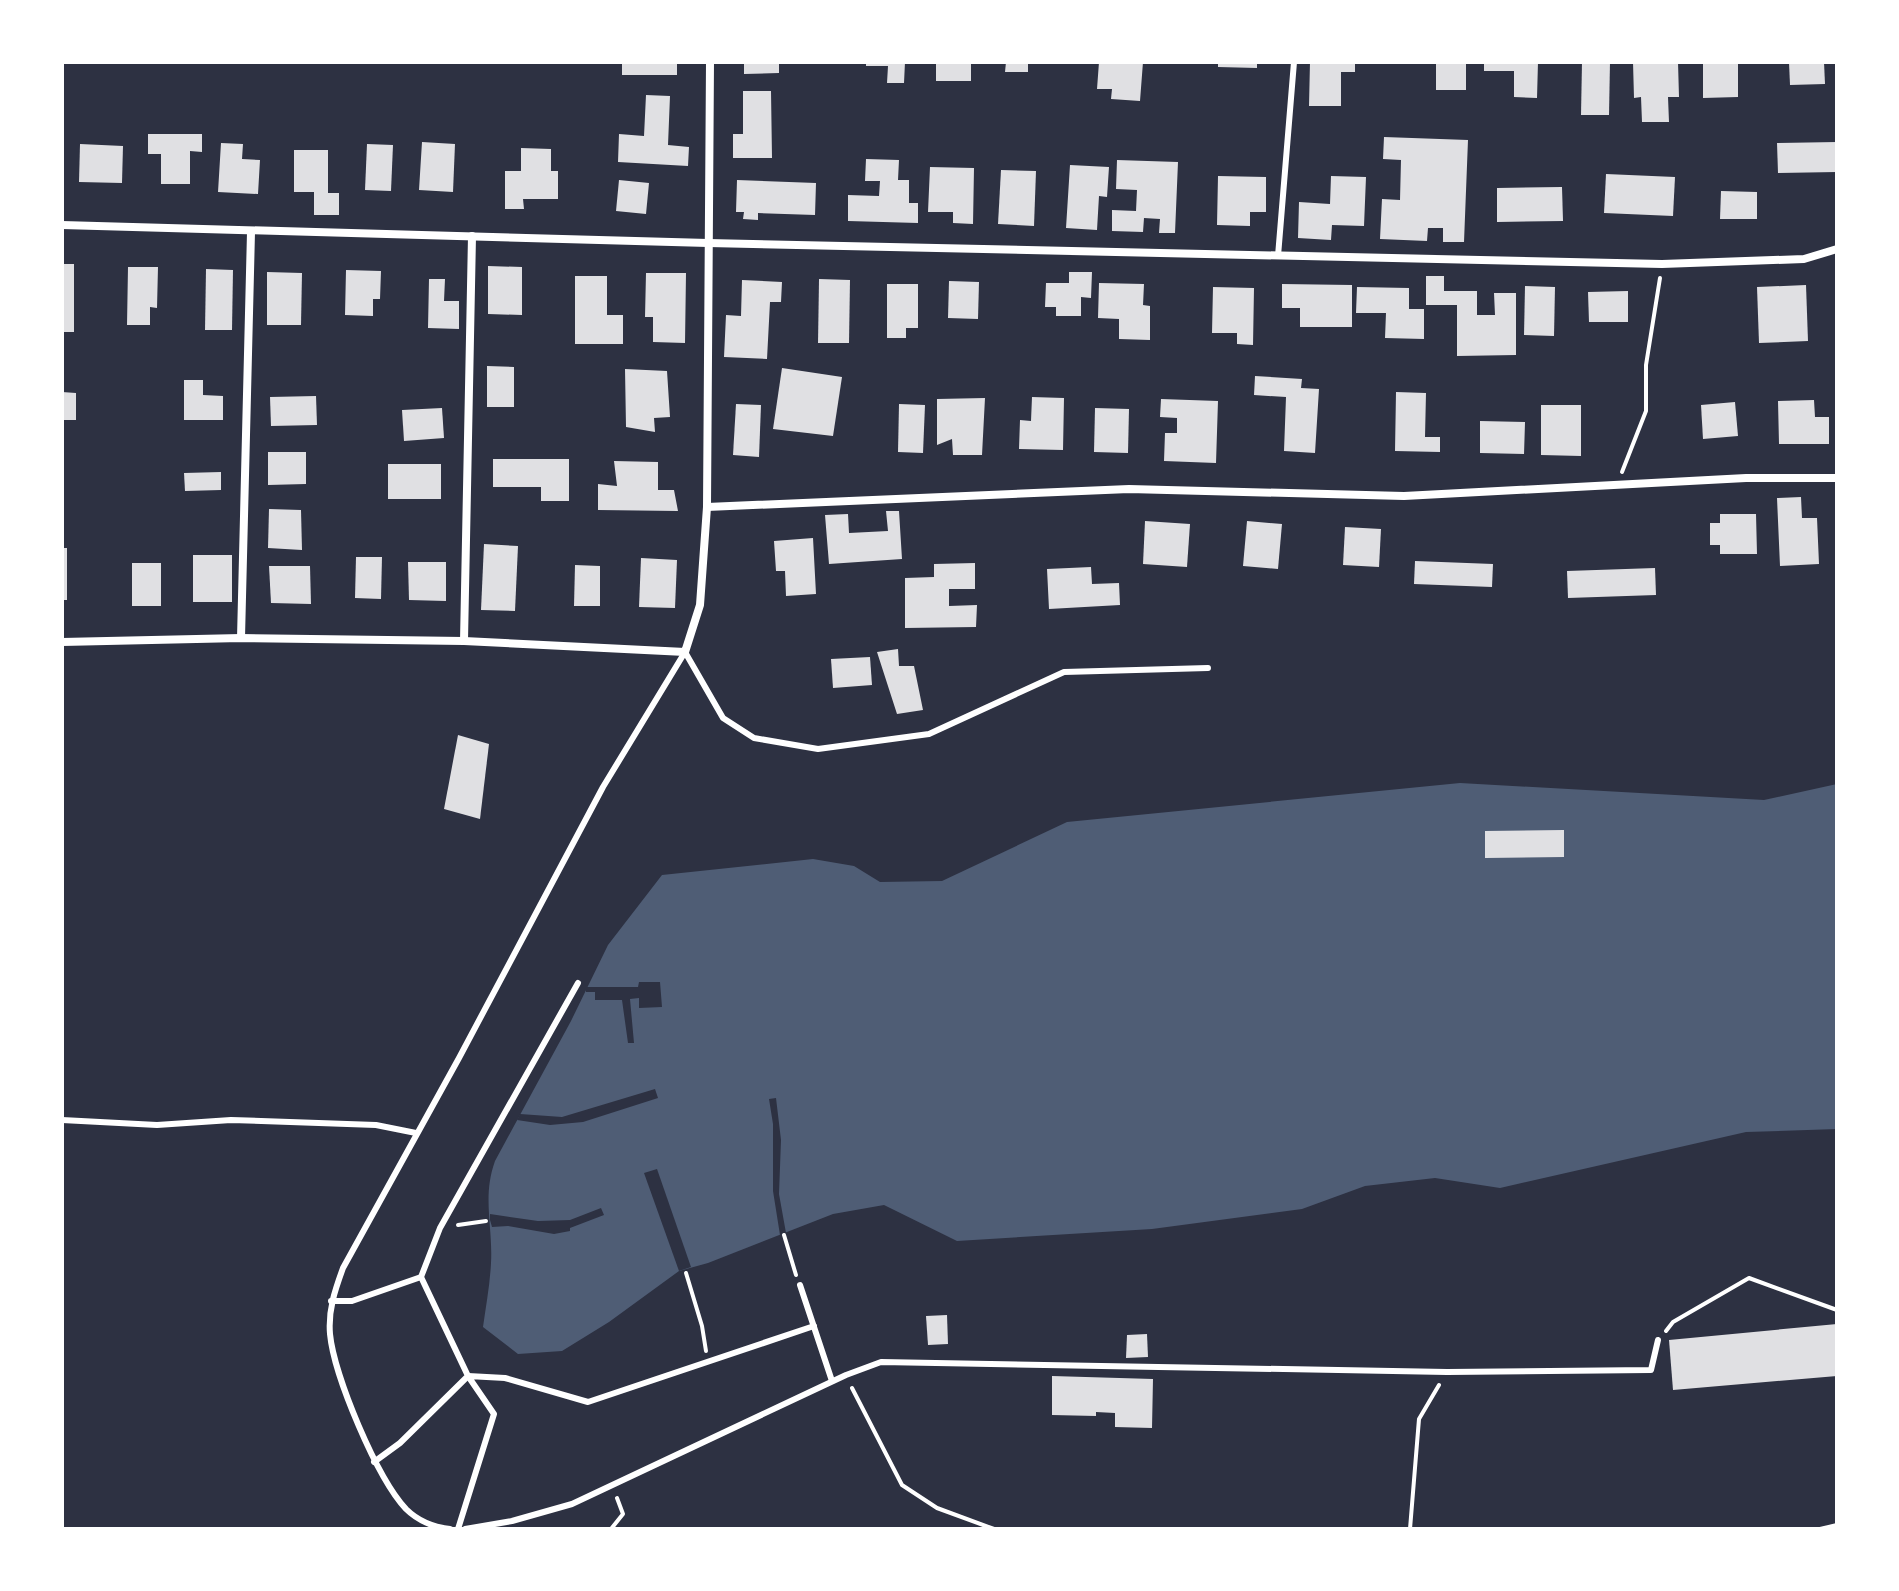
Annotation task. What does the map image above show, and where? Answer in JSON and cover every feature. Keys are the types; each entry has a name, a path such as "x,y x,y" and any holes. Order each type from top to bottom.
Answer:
{"street":[{"path":"62,642 241,638 464,641 685,652 700,605 707,507 710,62"},
{"path":"62,225 1662,264 1804,259 1837,249"},
{"path":"241,638 251,232"},
{"path":"464,641 472,236"},
{"path":"707,507 1129,489 1404,496 1746,478 1837,478"}],"lane":[{"path":"1278,256 1294,62"},
{"path":"450,1529 433,1527 407,1509 374,1462 342,1381 330,1335 331,1301 343,1268 473,1033 603,787 685,652 723,718 754,738 818,749 929,734 1064,672 1208,668"},
{"path":"458,1529 494,1414 468,1376 421,1277 440,1228 578,983"},
{"path":"62,1120 157,1125 231,1120 274,1121 376,1125 416,1133"},
{"path":"331,1301 352,1301 421,1277"},
{"path":"800,1285 832,1381"},
{"path":"374,1462 400,1443 468,1376 505,1378 588,1402 814,1326"},
{"path":"465,1529 512,1521 572,1504 832,1381 881,1362 1447,1372 1651,1370 1658,1340"}],"path":[{"path":"1617,485 1646,411 1646,365 1662,264"},
{"path":"440,1228 486,1221"},
{"path":"784,1235 800,1285"},
{"path":"686,1273 702,1326 708,1361"},
{"path":"1658,1340 1673,1322 1749,1278 1837,1310"},
{"path":"1410,1529 1419,1419 1447,1372"},
{"path":"846,1375 902,1485 937,1508 994,1529"},
{"path":"611,1529 623,1514 612,1484"},
{"path":"1820,1529 1837,1525"}],"water":[{"path":"1460,783 1764,800 1837,784 1837,1129 1746,1132 1500,1188 1435,1178 1365,1186 1302,1209 1152,1229 957,1241 884,1205 833,1214 708,1263 679,1271 609,1322 562,1351 518,1354 483,1327 491,1263 489,1187 495,1161 571,1021 608,945 662,875 813,859 854,866 880,882 942,881 1067,822"}],"pier":[{"path":"639,982 660,982 662,1007 639,1008 639,998 630,999 634,1043 628,1043 622,1000 595,1000 595,992 586,992 586,987 638,987"},
{"path":"655,1089 658,1098 583,1122 550,1125 517,1120 520,1114 562,1117"},
{"path":"776,1098 781,1140 779,1194 786,1233 780,1235 773,1191 773,1124 769,1099"},
{"path":"657,1169 691,1267 679,1271 644,1173"},
{"path":"601,1208 604,1215 570,1228 570,1231 554,1234 508,1226 492,1227 490,1220 490,1214 538,1221 570,1220"}],"building":[{"path":"622,62 677,62 677,75 622,75"},
{"path":"744,62 779,62 779,73 744,74"},
{"path":"866,62 905,62 904,83 887,83 888,66 866,66"},
{"path":"936,62 971,62 971,81 936,81"},
{"path":"1006,62 1028,62 1028,72 1005,72"},
{"path":"1099,62 1143,62 1140,101 1111,99 1112,89 1097,89"},
{"path":"1218,62 1257,62 1257,68 1218,67"},
{"path":"1310,62 1355,62 1355,72 1341,72 1341,106 1309,106"},
{"path":"1436,62 1466,62 1466,90 1436,90"},
{"path":"1484,62 1538,62 1537,98 1514,97 1514,71 1484,71"},
{"path":"1582,62 1610,62 1609,115 1581,115"},
{"path":"1633,62 1678,62 1679,97 1668,97 1669,122 1642,122 1641,97 1634,98"},
{"path":"1703,62 1738,62 1738,97 1703,98"},
{"path":"1789,62 1824,62 1825,84 1790,85"},
{"path":"743,91 771,91 772,158 733,158 733,134 743,134"},
{"path":"646,95 670,96 668,145 689,147 688,166 618,162 619,134 644,136"},
{"path":"148,134 202,134 202,152 190,151 190,184 161,184 161,154 148,154"},
{"path":"1384,137 1468,140 1464,242 1443,242 1443,228 1428,228 1427,241 1380,239 1382,199 1400,200 1401,160 1383,159"},
{"path":"422,142 455,144 453,192 419,190"},
{"path":"1837,142 1837,172 1778,173 1777,143"},
{"path":"221,143 243,144 242,159 260,160 258,194 218,192"},
{"path":"80,144 123,146 122,183 79,182"},
{"path":"367,144 393,145 391,191 365,190"},
{"path":"521,148 551,149 551,171 558,171 558,199 523,199 524,209 505,209 505,171 521,171"},
{"path":"294,150 328,150 328,193 339,193 339,215 314,215 314,192 294,192"},
{"path":"866,159 899,160 898,180 909,180 909,203 918,203 918,223 848,221 848,195 879,196 880,181 865,181"},
{"path":"1117,160 1178,162 1175,233 1159,233 1160,219 1144,218 1143,232 1112,231 1112,210 1136,211 1137,190 1116,189"},
{"path":"1070,165 1109,167 1107,197 1099,196 1097,230 1066,228"},
{"path":"930,167 974,168 973,224 953,223 953,212 928,212"},
{"path":"1001,170 1036,171 1034,226 998,224"},
{"path":"1606,174 1675,177 1673,216 1604,213"},
{"path":"1218,176 1266,177 1266,212 1250,212 1250,226 1217,225"},
{"path":"1331,176 1366,177 1364,226 1332,225 1331,240 1298,238 1299,202 1330,204"},
{"path":"619,180 649,183 646,214 616,211"},
{"path":"737,180 816,183 815,215 758,213 758,220 743,219 744,212 736,212"},
{"path":"1562,187 1563,221 1497,222 1497,188"},
{"path":"1721,191 1757,192 1757,219 1720,219"},
{"path":"62,264 74,264 74,332 62,332"},
{"path":"488,266 522,267 522,315 488,314"},
{"path":"128,267 158,267 157,308 150,307 150,325 127,325"},
{"path":"206,269 233,270 232,330 205,330"},
{"path":"346,270 381,271 380,299 373,299 373,316 345,315"},
{"path":"267,272 302,273 301,325 267,325"},
{"path":"1069,272 1092,272 1091,298 1081,297 1081,316 1056,316 1056,307 1045,307 1046,283 1069,283"},
{"path":"646,273 686,273 685,343 653,342 653,317 645,317"},
{"path":"575,276 607,276 607,315 623,315 623,344 575,344"},
{"path":"1426,276 1444,276 1444,291 1477,291 1477,315 1495,315 1494,293 1516,293 1516,355 1457,356 1457,305 1426,305"},
{"path":"429,279 445,279 444,301 459,301 459,329 428,328"},
{"path":"819,279 850,280 849,343 818,343"},
{"path":"742,280 782,282 781,302 770,302 767,359 724,357 726,315 741,316"},
{"path":"949,281 979,282 978,319 948,318"},
{"path":"1099,283 1144,284 1143,305 1150,306 1150,340 1119,339 1119,319 1098,318"},
{"path":"887,284 918,284 918,328 906,328 906,338 887,338"},
{"path":"1282,284 1352,285 1352,327 1300,327 1300,308 1282,308"},
{"path":"1806,285 1808,341 1759,343 1757,287"},
{"path":"1525,286 1555,287 1554,336 1524,335"},
{"path":"1213,287 1254,288 1253,345 1237,344 1237,333 1212,333"},
{"path":"1357,287 1409,288 1409,309 1424,309 1424,339 1385,338 1386,313 1356,313"},
{"path":"1628,291 1628,322 1589,322 1588,292"},
{"path":"487,366 514,367 514,407 487,407"},
{"path":"782,368 842,377 833,436 773,429"},
{"path":"625,369 667,371 670,417 654,418 655,432 626,427"},
{"path":"1255,376 1302,379 1301,388 1319,389 1315,453 1284,451 1286,397 1254,395"},
{"path":"184,380 203,380 203,395 223,396 223,420 184,420"},
{"path":"62,392 76,393 76,420 62,420"},
{"path":"1396,392 1426,393 1425,437 1440,437 1440,452 1395,451"},
{"path":"316,396 317,425 271,426 270,397"},
{"path":"1032,397 1064,398 1063,450 1019,449 1020,420 1031,421"},
{"path":"985,398 982,455 953,455 952,439 937,445 937,399"},
{"path":"1161,399 1218,401 1216,463 1164,461 1165,433 1177,433 1177,418 1160,417"},
{"path":"1814,400 1815,417 1829,417 1829,444 1779,444 1778,401"},
{"path":"1735,402 1738,436 1703,439 1701,405"},
{"path":"736,404 761,405 759,457 733,455"},
{"path":"899,404 925,405 923,453 898,452"},
{"path":"1541,405 1581,405 1581,456 1541,455"},
{"path":"442,408 444,438 404,441 402,410"},
{"path":"1095,408 1129,409 1128,453 1094,452"},
{"path":"1480,421 1525,422 1524,454 1480,453"},
{"path":"268,452 306,452 306,484 268,485"},
{"path":"493,459 569,459 569,501 541,501 541,487 493,487"},
{"path":"614,461 658,462 658,490 674,490 678,511 598,510 598,484 617,486"},
{"path":"388,464 441,464 441,499 388,499"},
{"path":"221,472 221,490 185,491 184,473"},
{"path":"1801,497 1802,518 1817,518 1819,564 1780,566 1777,498"},
{"path":"269,509 301,510 302,550 268,548"},
{"path":"886,511 899,511 902,559 829,564 825,515 848,514 849,533 888,531"},
{"path":"1720,514 1756,514 1757,554 1720,554 1720,545 1710,545 1710,523 1720,523"},
{"path":"1145,521 1190,524 1187,567 1143,564"},
{"path":"1247,521 1282,524 1278,569 1243,566"},
{"path":"1345,527 1381,529 1379,567 1343,565"},
{"path":"813,538 816,594 786,596 785,571 776,571 774,541"},
{"path":"484,544 518,546 515,611 481,610"},
{"path":"62,548 67,548 67,600 62,600"},
{"path":"193,555 232,555 232,602 193,602"},
{"path":"356,557 382,557 381,599 355,598"},
{"path":"641,558 677,560 675,608 639,607"},
{"path":"1415,561 1493,564 1492,587 1414,584"},
{"path":"408,562 446,562 446,601 409,600"},
{"path":"132,563 161,563 161,606 132,606"},
{"path":"975,563 975,589 949,589 949,606 977,605 976,627 905,628 905,578 934,577 934,564"},
{"path":"575,565 600,566 600,606 574,606"},
{"path":"269,566 310,566 311,604 271,603"},
{"path":"1091,567 1092,584 1119,583 1120,605 1049,609 1047,569"},
{"path":"1655,568 1656,595 1568,598 1567,571"},
{"path":"898,649 899,666 914,666 923,710 897,714 877,652"},
{"path":"870,657 872,685 833,688 831,659"},
{"path":"458,735 489,744 480,819 444,809"},
{"path":"1564,830 1564,857 1485,858 1485,831"},
{"path":"947,1315 948,1344 928,1345 926,1316"},
{"path":"1837,1324 1837,1376 1673,1390 1669,1340"},
{"path":"1147,1334 1148,1357 1126,1358 1127,1335"},
{"path":"1052,1376 1153,1379 1152,1428 1115,1427 1115,1413 1052,1415"}]}
